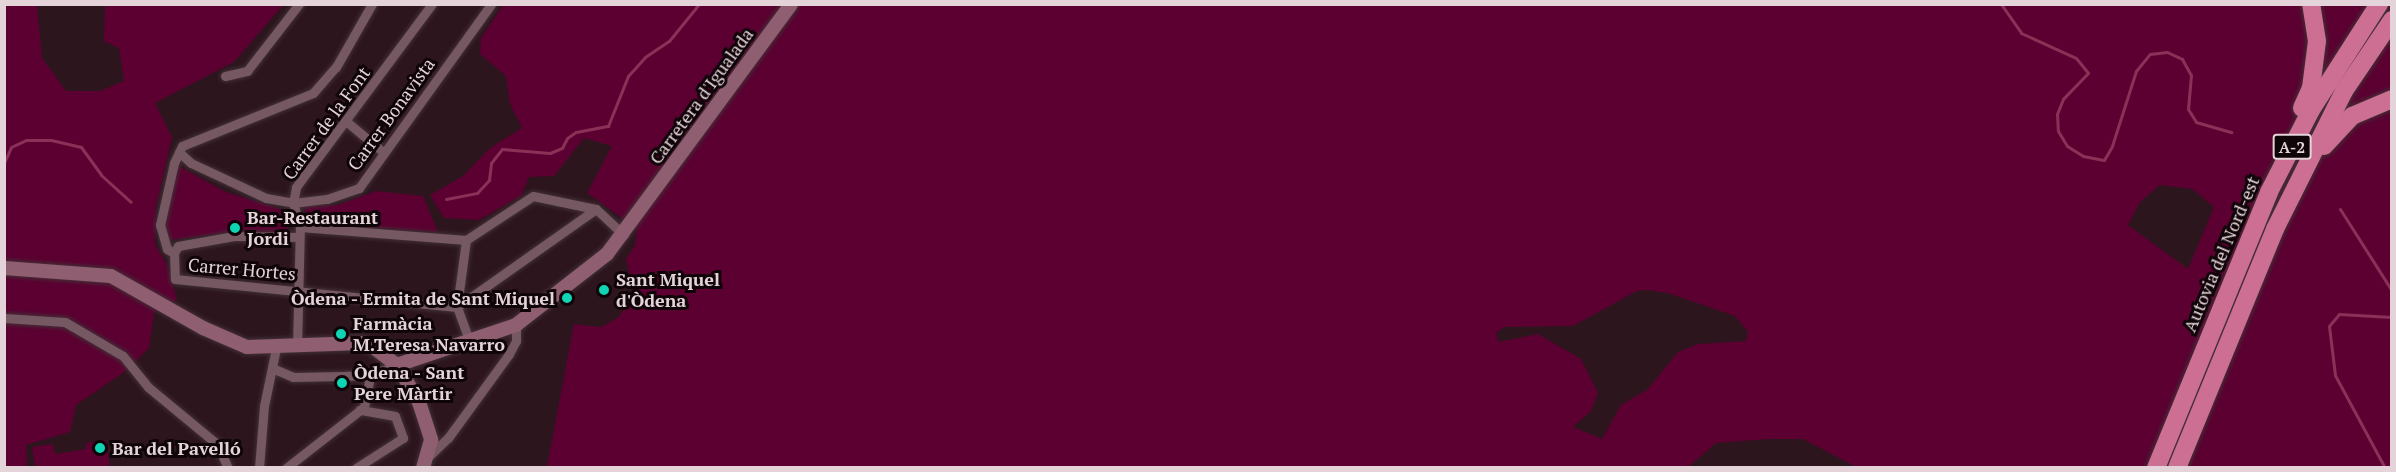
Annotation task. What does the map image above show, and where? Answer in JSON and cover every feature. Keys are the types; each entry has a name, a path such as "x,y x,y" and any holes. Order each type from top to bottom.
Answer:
{"highway":[{"path":"2223,300 2244,228 2311,88 2318,40 2311,4"},
{"name":"Autovia del Nord-est","path":"2156,468 2269,192 2311,110 2379,4"},
{"name":"A-2","path":"2177,468 2258,270 2304,171 2344,92 2391,20"},
{"path":"2304,171 2352,116 2391,99"}],"street":[{"path":"225,76 247,71 299,4"},
{"path":"372,4 336,67 313,93 182,146 159,225 167,249 176,250 234,236 300,232 466,240 533,196 596,208 624,235"},
{"name":"Carrer de la Font","path":"297,347 300,232 293,203 296,187 347,122 432,4"},
{"name":"Carrer Bonavista","path":"293,203 327,199 359,188 491,4"},
{"name":"Carretera d'Igualada","path":"397,365 516,325 608,254 791,4"},
{"path":"347,122 383,152"},
{"path":"179,152 191,163 239,188 293,203"},
{"path":"457,308 596,208"},
{"path":"466,240 457,308 470,342"},
{"name":"Carrer Hortes","path":"176,250 175,279 400,304 457,308"},
{"path":"4,268 111,276 226,339 246,347 276,348 362,343 397,365 427,421 431,440 424,464"},
{"path":"4,318 65,322 114,351 155,393 218,445 228,468"},
{"path":"424,464 448,438 509,354 516,341 516,325"},
{"path":"259,468 276,348"},
{"path":"272,369 293,377 370,375 397,365"},
{"path":"286,468 360,410 370,375"},
{"path":"356,468 403,438 395,416 360,410"}],"shaded area":[{"path":"4,5 37,5 42,58 66,91 100,91 124,81 119,48 104,41 105,5 283,5 234,62 155,103 172,137 156,208 155,244 167,264 177,300 154,313 149,348 126,371 76,405 70,432 26,445 27,467 4,467"},
{"path":"503,5 2391,5 2391,467 1858,468 1803,439 1768,439 1716,443 1687,468 547,467 574,324 601,327 619,317 634,290 626,259 635,246 637,229 587,193 612,146 584,138 554,176 529,177 521,196 479,220 444,218 430,195 463,176 490,148 522,128 510,104 506,76 480,54 481,38","holes":["2160,185 2192,189 2214,207 2188,269 2128,225 2140,202","1637,291 1668,293 1735,316 1748,332 1746,341 1698,344 1678,352 1647,390 1621,405 1602,439 1573,427 1591,411 1598,393 1581,359 1538,334 1499,342 1496,333 1504,327 1573,326"]},
{"path":"177,165 226,192 287,211 288,234 230,232 170,240 164,225"},
{"path":"376,191 423,196 438,232 306,223 305,206 337,205"},
{"path":"106,440 110,467 35,467 32,447 53,444 55,454 86,449 86,443"}],"waterway":[{"path":"446,199 477,193 489,180 491,163 502,149 550,153 562,148 567,138 576,132 608,126 628,76 645,57 669,41 699,4"},
{"path":"2001,4 2021,33 2076,58 2088,73 2063,99 2057,114 2058,131 2067,146 2083,156 2104,160 2112,146 2136,71 2150,54 2167,52 2182,59 2191,75 2188,109 2196,122 2232,132"},
{"path":"4,163 11,147 26,140 51,140 81,147 101,175 131,202"},
{"path":"2340,209 2392,291"},
{"path":"2385,468 2335,375 2329,326 2339,314 2392,317"}],"place":[{"name":"Bar-Restaurant Jordi","path":"235,228"},
{"name":"Sant Miquel d'Òdena","path":"604,290"},
{"name":"Òdena - Ermita de Sant Miquel","path":"567,298"},
{"name":"Farmàcia M.Teresa Navarro","path":"341,334"},
{"name":"Òdena - Sant Pere Màrtir","path":"342,383"},
{"name":"Bar del Pavelló","path":"100,448"}]}
